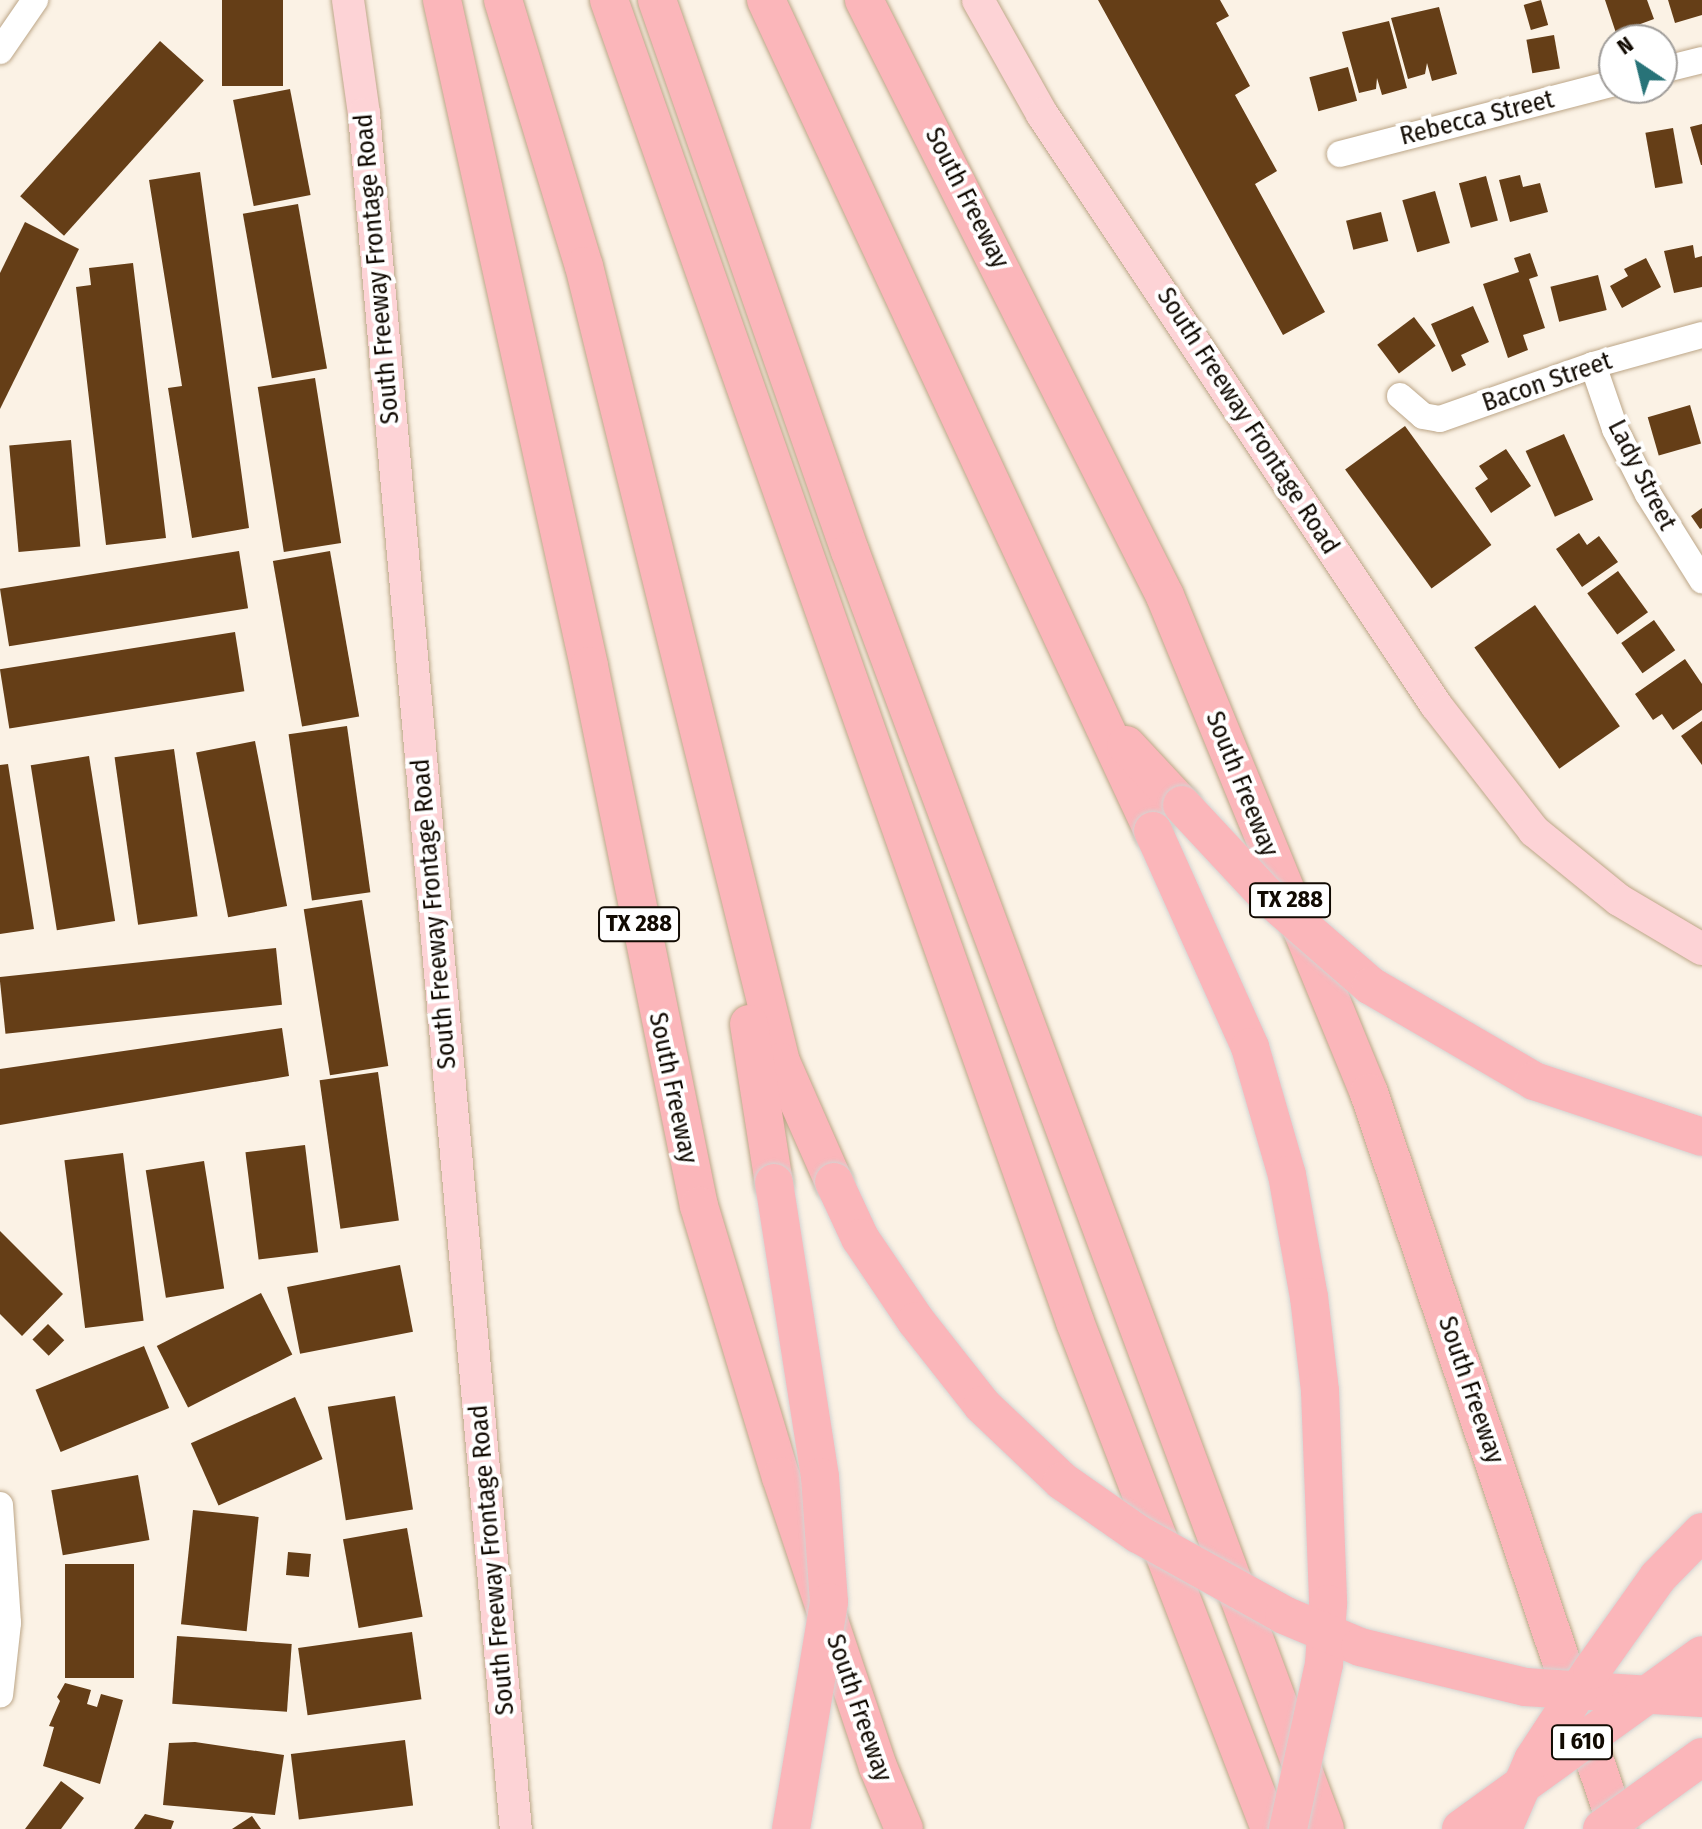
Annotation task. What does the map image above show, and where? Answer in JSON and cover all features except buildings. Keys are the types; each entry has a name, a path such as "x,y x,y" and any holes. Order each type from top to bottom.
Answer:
{"highway":[{"name":"South Freeway","path":"442,0 589,666 699,1206 781,1477 878,1767 904,1829"},
{"path":"503,0 584,266 781,1062 860,1238 916,1321 982,1405 1062,1481 1138,1534 1284,1615 1360,1647 1525,1687 1702,1698"},
{"path":"609,0 1075,1322 1270,1829"},
{"path":"657,0 866,596 1325,1829"},
{"path":"766,0 1105,723 1250,1047 1287,1175 1309,1297 1320,1391 1328,1604 1324,1664 1288,1829"},
{"name":"South Freeway","path":"864,0 1165,596 1369,1093 1618,1829"},
{"path":"1105,723 1265,894 1371,986 1534,1081 1702,1137"},
{"path":"713,792 820,1477 829,1602 791,1829"},
{"path":"1503,1829 1533,1760 1592,1670 1658,1577 1702,1532"},
{"name":"I 610","path":"1461,1829 1702,1655"},
{"path":"1602,1829 1702,1757"}],"main road":[{"name":"South Freeway Frontage Road","path":"348,0 364,114 516,1829"},
{"name":"South Freeway Frontage Road","path":"978,0 1042,114 1386,631 1534,831 1619,900 1702,949"}],"street":[{"path":"0,51 35,0"},
{"path":"1678,66 1702,60"},
{"name":"Rebecca Street","path":"1340,154 1598,87"},
{"name":"Bacon Street","path":"1400,396 1423,416 1440,419 1593,365 1702,335"},
{"name":"Lady Street","path":"1593,365 1634,468 1702,580"},
{"path":"0,1505 8,1623 0,1695"}]}
